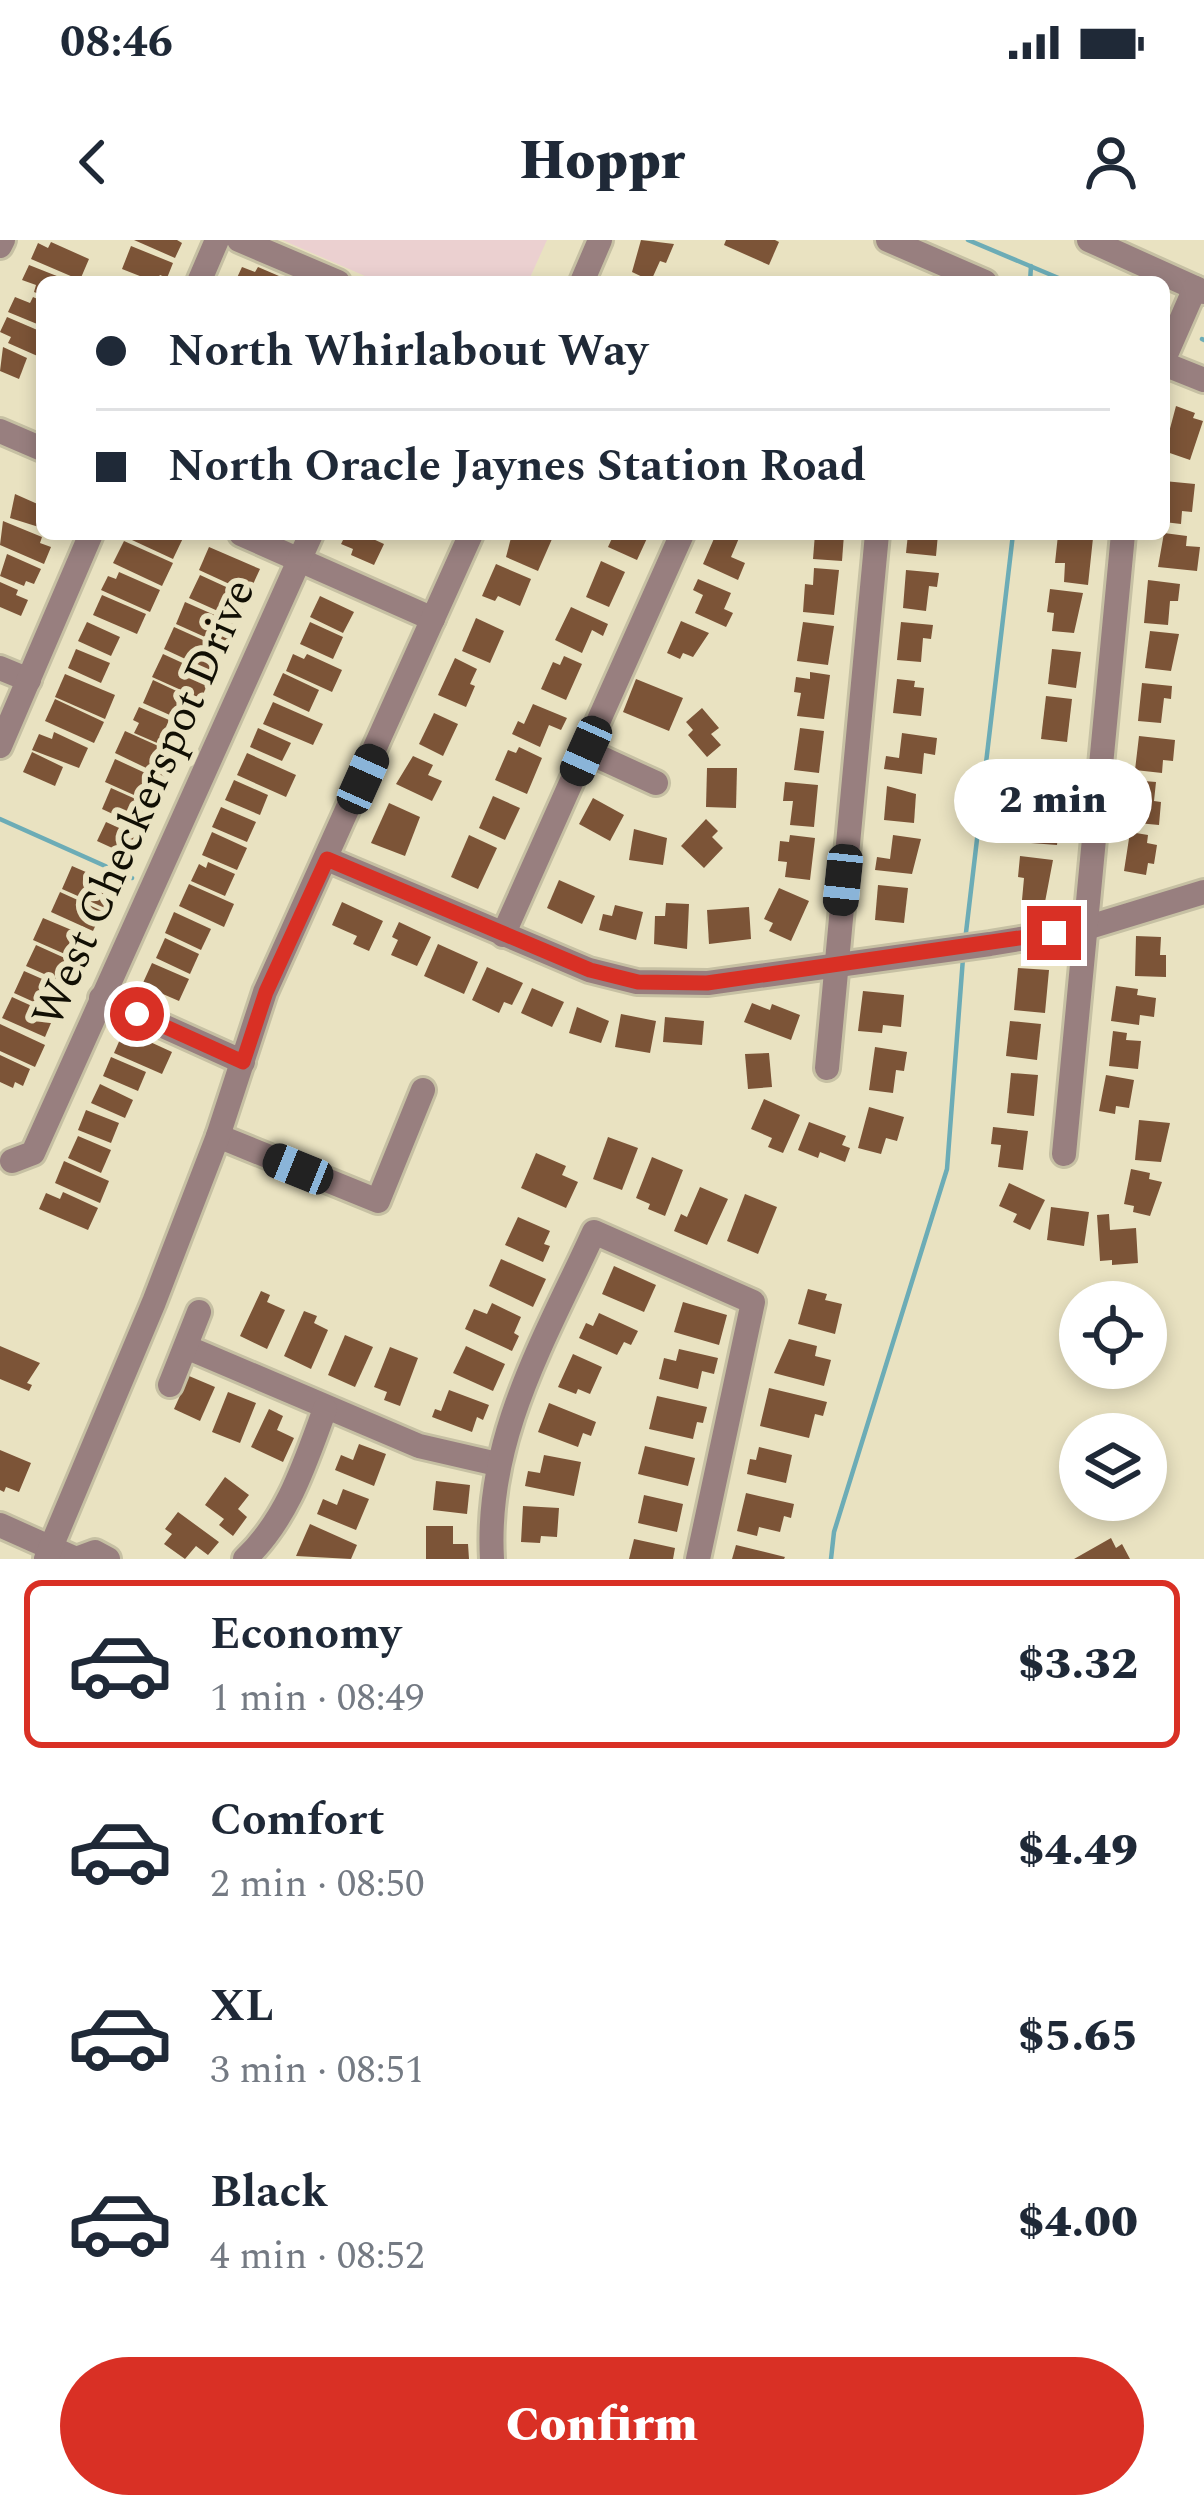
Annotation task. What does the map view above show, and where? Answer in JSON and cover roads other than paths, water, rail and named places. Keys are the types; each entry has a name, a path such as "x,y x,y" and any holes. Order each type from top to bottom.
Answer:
{"street":[{"path":"202,276 217,240"},
{"path":"239,240 324,276"},
{"path":"585,276 600,240"},
{"path":"888,240 971,276"},
{"path":"1103,243 1200,290 1170,349"},
{"path":"1170,364 1204,380"},
{"path":"0,431 36,446"},
{"path":"0,746 88,540"},
{"path":"256,540 433,619"},
{"name":"West Checkerspot Drive","path":"12,1161 33,1153 308,540"},
{"path":"63,1556 218,1136 266,992 468,540"},
{"path":"503,935 679,540"},
{"path":"827,1068 876,540"},
{"path":"1064,1154 1122,540"},
{"path":"0,668 28,680"},
{"path":"586,751 656,783"},
{"path":"327,859 590,970 638,982 707,983 1086,928 1204,892"},
{"path":"101,998 243,1062"},
{"path":"218,1136 378,1201 423,1090"},
{"path":"492,1559 496,1464 508,1422 594,1232 753,1302 698,1559"},
{"path":"170,1385 199,1312"},
{"path":"185,1347 419,1446 496,1464"},
{"path":"245,1559 289,1502 326,1409"},
{"path":"0,1525 63,1556 95,1552 109,1559"}],"waterway":[{"path":"968,240 1054,276"},
{"path":"1030,276 1031,266"},
{"path":"965,941 1012,540"},
{"path":"0,819 132,878"},
{"path":"831,1559 834,1532 947,1169 963,958"}]}
